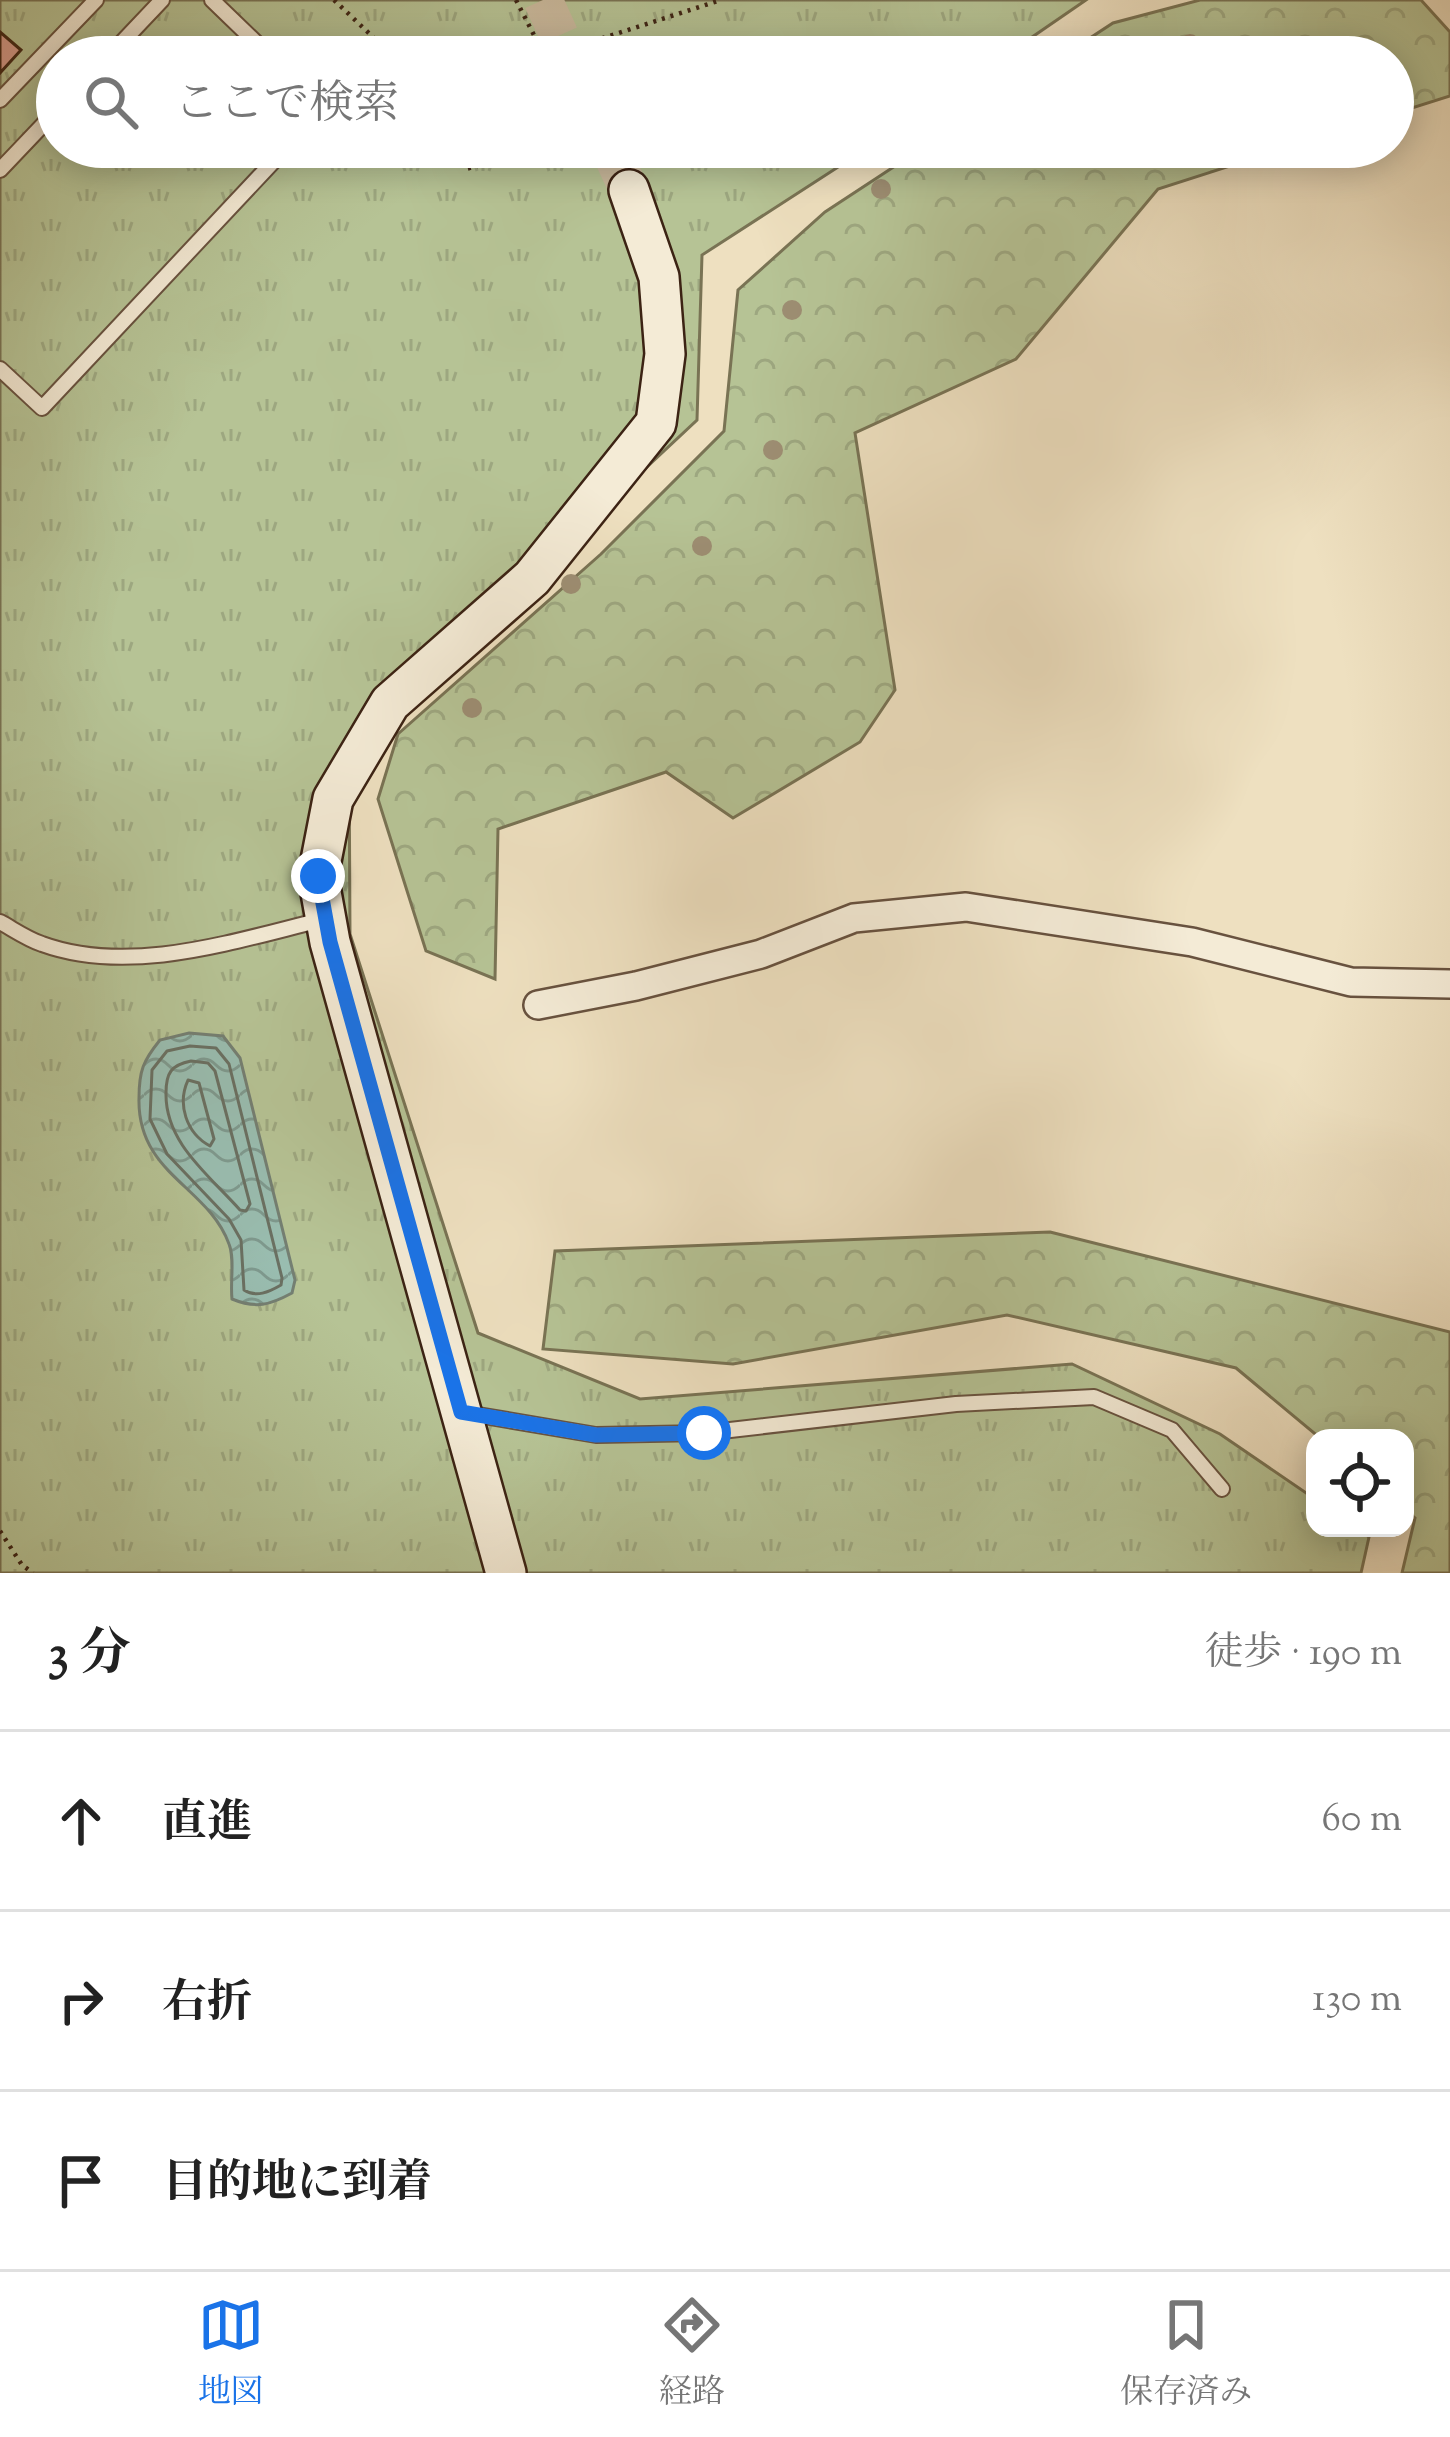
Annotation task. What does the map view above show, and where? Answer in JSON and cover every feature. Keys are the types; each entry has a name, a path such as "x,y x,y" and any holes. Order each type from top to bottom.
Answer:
{"street":[{"path":"506,1573 318,876 333,799 390,703 532,578 656,423 665,354 659,277 629,190"},
{"path":"538,1005 761,954 854,918 966,907 1192,942 1352,982 1450,983"}],"lane":[{"path":"61,36 96,0"},
{"path":"128,36 162,0"},
{"path":"212,0 249,36"},
{"path":"0,100 36,62"},
{"path":"0,170 36,132"},
{"path":"0,369 43,407 266,168"},
{"path":"0,922 41,944 108,957 153,955 326,919"},
{"path":"461,1412 596,1435 682,1434 956,1404 1094,1397 1172,1430 1222,1489"}],"path":[{"path":"334,0 372,36"},
{"path":"516,0 534,36"},
{"path":"609,36 721,0"},
{"path":"0,1531 32,1573"}],"green space":[{"path":"0,0 1086,0 1034,36 36,36 36,168 837,168 702,255 697,420 349,746 350,934 478,1333 640,1399 1072,1364 1220,1434 1306,1493 1306,1537 1369,1537 1361,1573 0,1573"},
{"path":"1200,0 1421,0 1450,32 1450,96 1414,107 1414,36 1093,36 1113,23"},
{"path":"892,168 1224,168 1158,189 1016,359 855,433 895,690 860,742 733,818 666,772 498,829 495,979 426,951 378,799 398,734 601,554 724,431 738,290 825,212"},
{"path":"1050,1232 1450,1332 1450,1573 1402,1573 1414,1537 1414,1429 1309,1429 1236,1368 1007,1315 733,1364 543,1349 555,1251"}],"water":[{"path":"189,1033 223,1036 240,1058 295,1280 292,1293 270,1303 232,1299 231,1250 219,1224 161,1162 141,1124 139,1089 146,1060 160,1040"}],"building":[{"path":"0,32 21,50 0,73"}],"tunnel":[{"path":"543,0 559,36"},
{"path":"619,168 629,190"}],"route":[{"path":"318,876 330,942 461,1412 596,1435 704,1433"}]}
